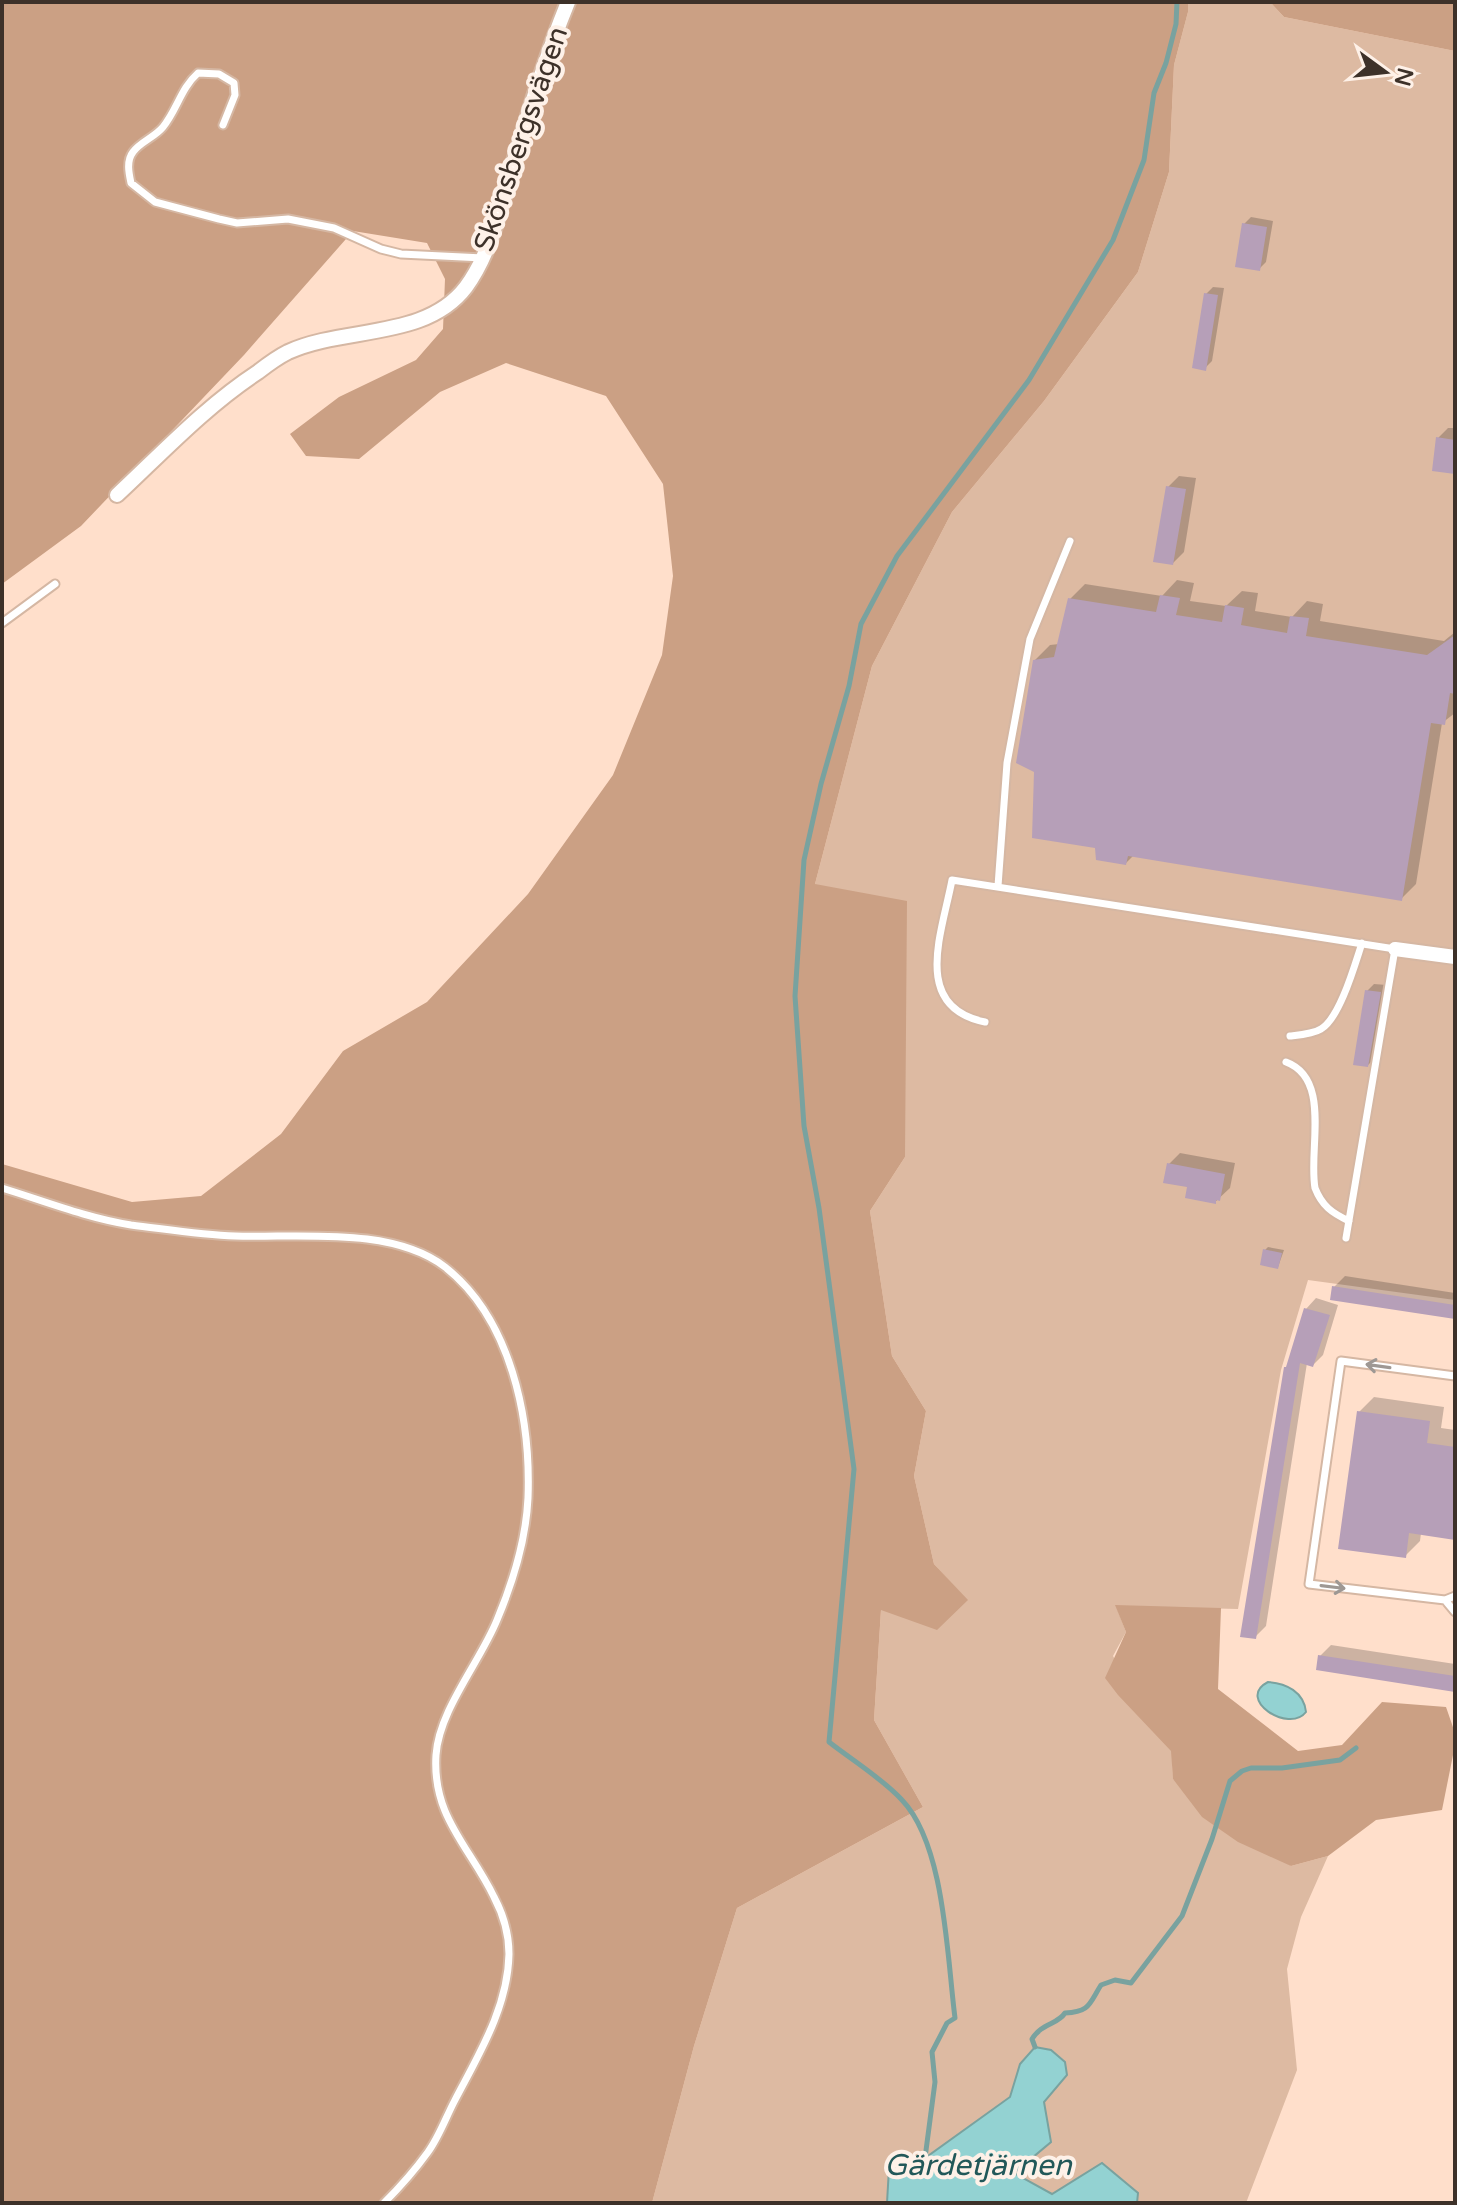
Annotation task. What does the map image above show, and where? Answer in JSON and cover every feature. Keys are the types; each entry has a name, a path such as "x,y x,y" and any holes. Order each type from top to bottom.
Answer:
{"street":[{"name":"Skönsbergsvägen","path":"117,495 235,387 288,352 339,336 431,316 451,304 483,258 568,2"},
{"path":"1395,949 1455,957"}],"lane":[{"path":"223,125 235,95 234,83 219,74 198,73 187,83 160,131 133,152 129,162 131,183 155,202 237,223 288,219 334,228 381,249 401,254 483,258"},
{"path":"998,886 1007,763 1030,639 1070,541"},
{"path":"2,623 55,584"},
{"path":"985,1022 958,1012 945,1001 937,984 938,957 952,880 1395,949 1346,1238"},
{"path":"1290,1036 1320,1031 1328,1023 1362,943"},
{"path":"1286,1062 1296,1065 1313,1091 1315,1188 1320,1200 1331,1212 1349,1221"},
{"path":"2,1188 126,1224 232,1236 360,1239 409,1247 444,1266 472,1294 492,1324 512,1369 526,1442 528,1500 516,1568 497,1622 451,1705 436,1753 438,1790 452,1830 494,1896 507,1932 506,1983 498,2013 429,2151 384,2203"},
{"path":"1455,1376 1341,1361 1309,1584 1445,1600 1455,1596"},
{"path":"1445,1600 1455,1612"}],"shaded area":[{"path":"2,2 1188,2 1174,65 1169,172 1138,272 1044,401 952,512 872,666 815,884 907,901 905,1157 870,1211 892,1356 926,1411 914,1476 934,1564 968,1600 937,1630 881,1610 874,1720 923,1807 737,1908 694,2046 652,2203 2,2203 2,1164 132,1202 201,1196 281,1134 343,1051 427,1002 528,894 613,775 662,655 673,576 663,484 606,396 506,363 440,392 359,459 306,456 290,434 339,397 416,360 443,329 445,279 427,243 353,231 244,355 81,526 2,584"},
{"path":"1188,2 1270,2 1284,17 1455,51 1455,1300 1308,1280 1281,1370 1238,1609 1116,1606 1126,1632 1113,1656 1153,1730 1172,1751 1173,1779 1291,1866 1328,1856 1301,1917 1287,1969 1297,2070 1246,2203 1137,2203 1138,2192 1051,2194 1014,2173 1044,2102 1067,2075 1065,2062 1052,2050 1035,2047 1020,2064 1010,2097 925,2158 889,2168 887,2203 652,2203 694,2046 737,1908 923,1807 874,1720 881,1610 967,1600 934,1564 914,1476 926,1411 892,1356 870,1211 905,1157 815,884 872,666 952,512 1044,401 1138,272 1169,172 1174,65"},
{"path":"1270,2 1455,2 1455,51 1284,17"},
{"path":"1115,1605 1221,1608 1218,1689 1298,1751 1342,1745 1382,1702 1446,1707 1455,1733 1455,1745 1442,1810 1376,1820 1328,1856 1291,1866 1238,1842 1202,1817 1173,1779 1171,1751 1105,1678 1126,1632"}],"water":[{"path":"1268,1682 1293,1690 1302,1699 1306,1712 1298,1718 1288,1719 1268,1712 1258,1697 1259,1689"},
{"name":"Gärdetjärnen","path":"1035,2047 1051,2050 1065,2062 1067,2075 1044,2102 1051,2142 1014,2173 1052,2194 1102,2163 1138,2193 1137,2203 887,2203 889,2168 925,2158 1010,2097 1020,2064"}],"building":[{"path":"1242,223 1267,227 1260,271 1235,267"},
{"path":"1204,293 1218,295 1206,371 1192,368"},
{"path":"1436,437 1455,440 1455,474 1432,471"},
{"path":"1166,486 1186,489 1173,565 1153,562"},
{"path":"1160,595 1180,598 1176,615 1222,622 1225,605 1244,608 1241,625 1287,633 1290,616 1309,618 1306,636 1427,655 1455,635 1455,694 1450,693 1445,725 1431,723 1402,901 1128,856 1126,865 1096,860 1095,848 1032,838 1034,772 1016,763 1033,660 1054,657 1068,598 1156,612"},
{"path":"1365,990 1381,992 1368,1067 1353,1065"},
{"path":"1167,1163 1225,1174 1220,1201 1216,1200 1216,1204 1185,1198 1187,1187 1163,1183"},
{"path":"1263,1249 1282,1253 1278,1269 1260,1265"},
{"path":"1332,1286 1455,1305 1455,1319 1330,1300"},
{"path":"1304,1308 1330,1315 1313,1367 1300,1363 1256,1639 1240,1637 1284,1367"},
{"path":"1357,1411 1430,1421 1427,1443 1455,1447 1455,1540 1409,1533 1406,1558 1338,1549"},
{"path":"1318,1655 1455,1676 1455,1692 1316,1670"}],"waterway":[{"path":"925,2158 935,2082 932,2052 947,2023 955,2018 936,1873 916,1820 902,1800 877,1777 829,1742 854,1469 819,1208 804,1126 795,996 804,860 821,784 849,686 861,624 897,556 1029,380 1113,240 1144,160 1154,93 1176,24 1177,2"},
{"path":"1035,2047 1032,2039 1036,2034 1065,2013 1084,2009 1101,1985 1115,1980 1131,1983 1182,1916 1212,1839 1230,1781 1251,1768 1282,1768 1340,1760 1356,1748"}]}
